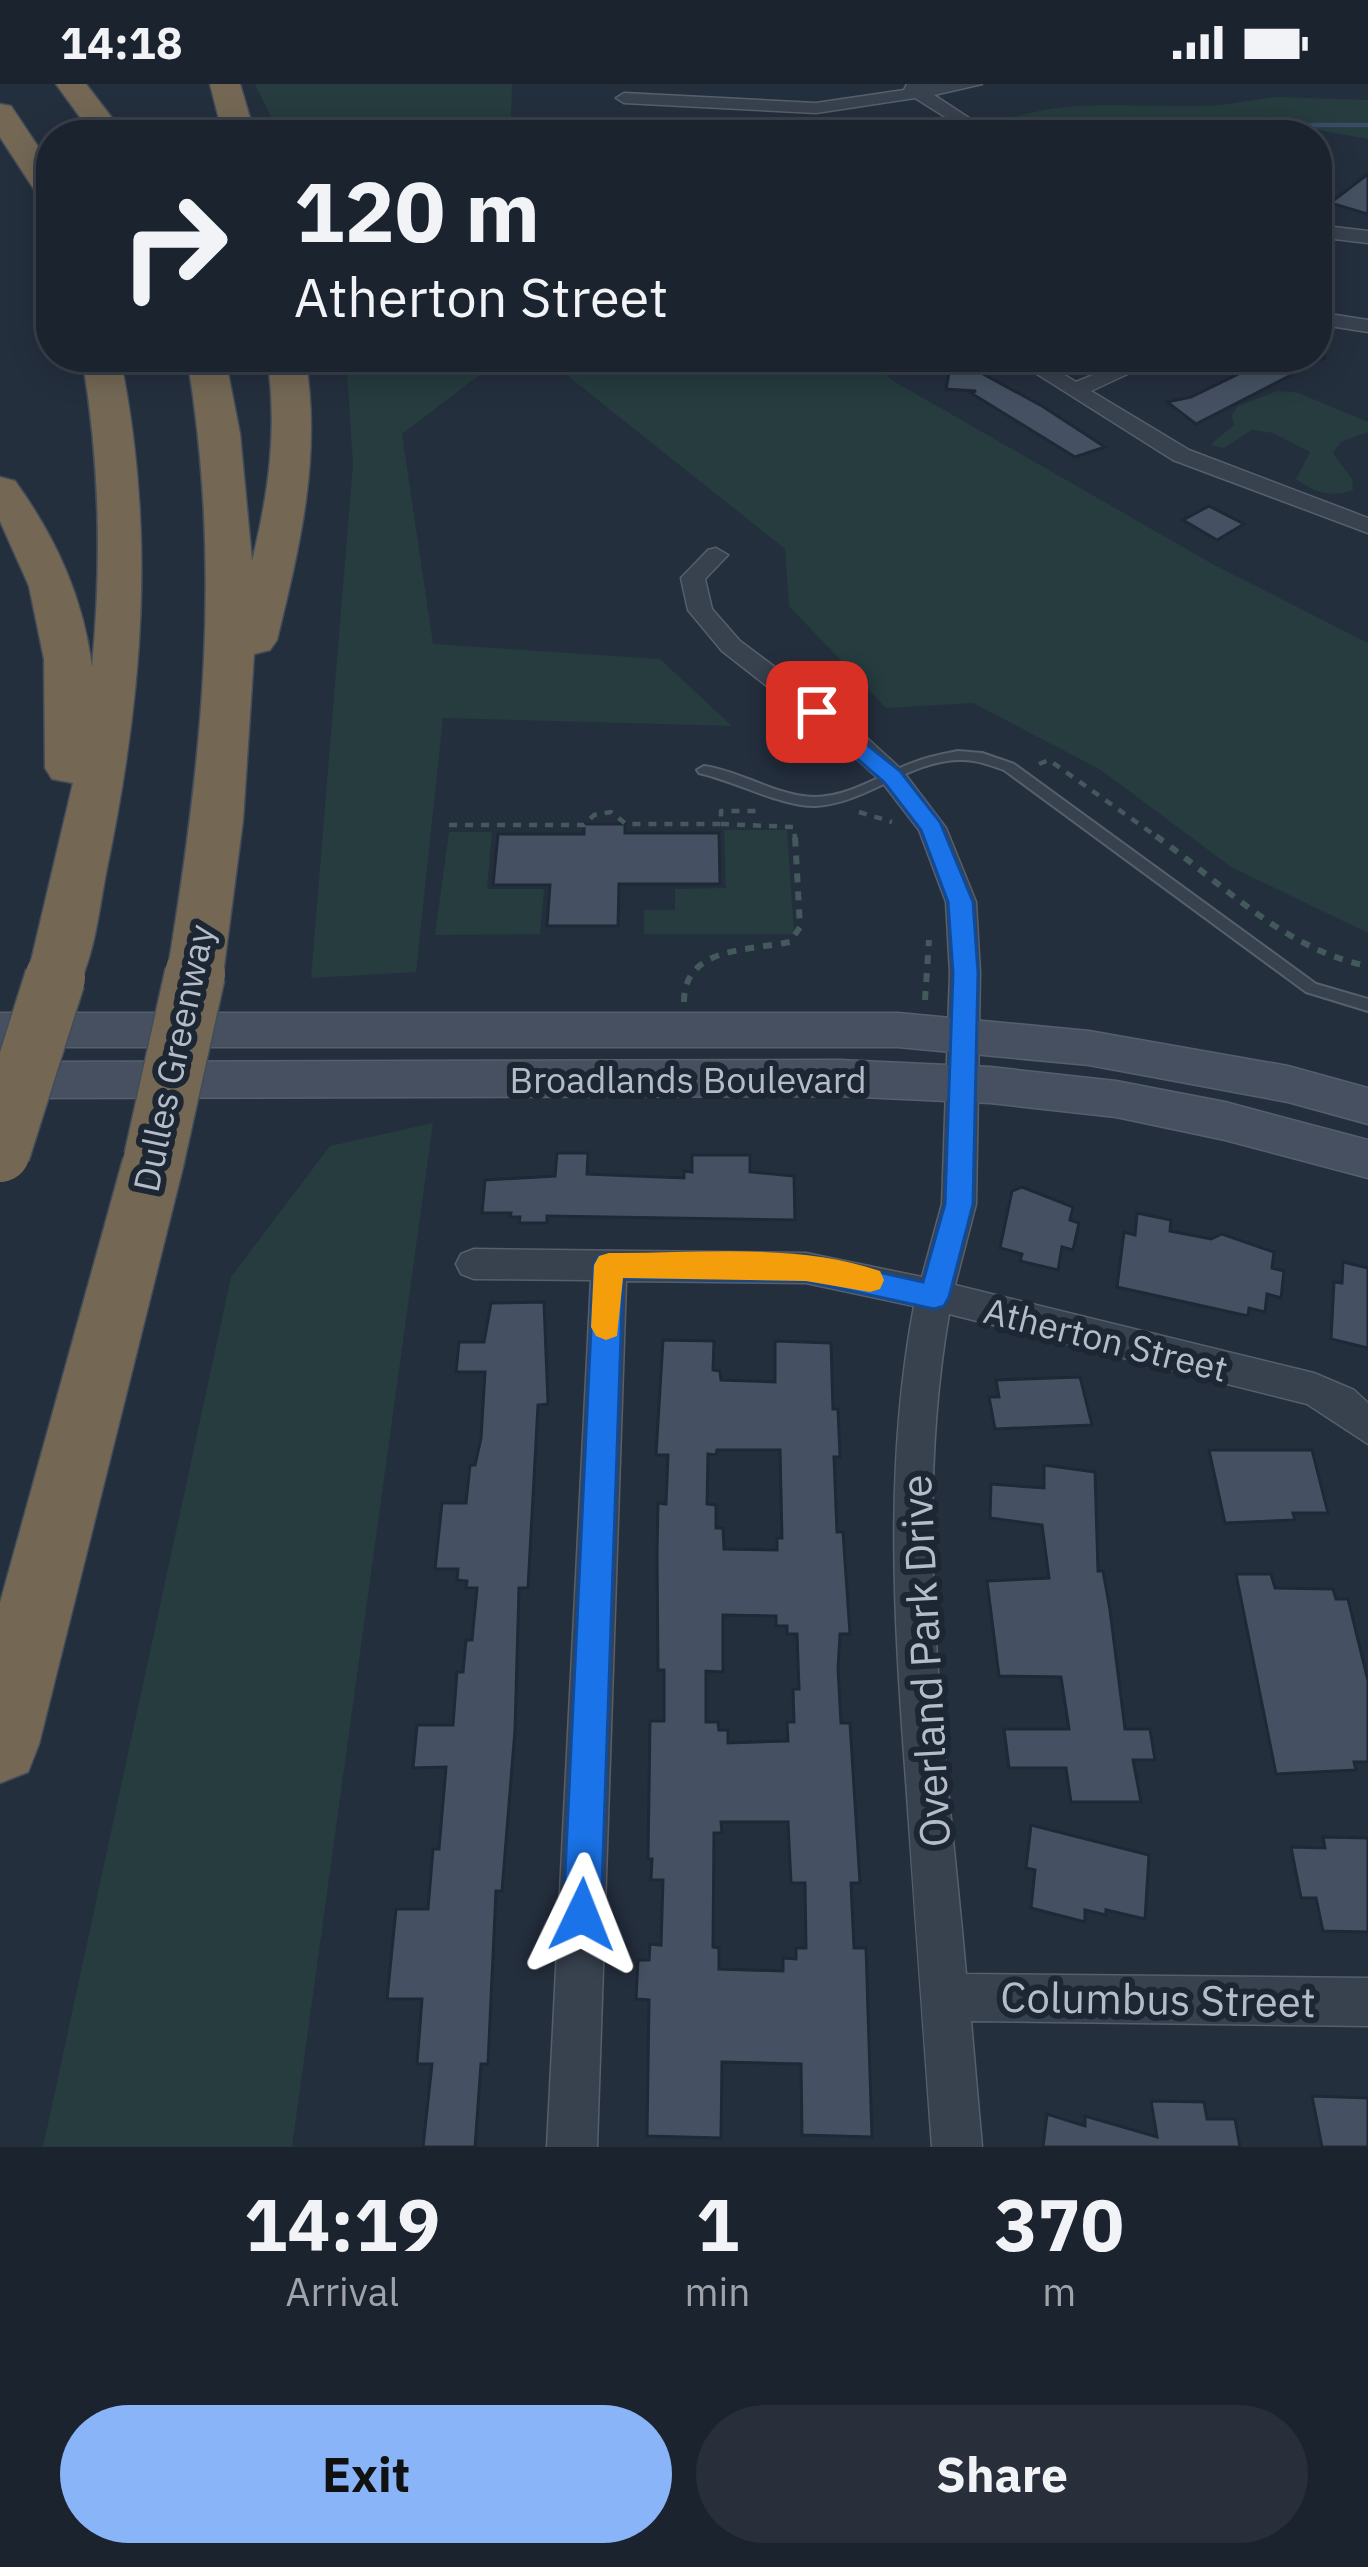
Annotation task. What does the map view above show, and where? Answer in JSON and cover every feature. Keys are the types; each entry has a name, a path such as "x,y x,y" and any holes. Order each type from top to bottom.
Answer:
{"highway":[{"path":"70,84 98,120"},
{"path":"225,84 234,120"},
{"path":"0,113 36,167"},
{"path":"0,1152 55,978 85,858 112,689 123,535 116,416 105,372"},
{"name":"Dulles Greenway","path":"0,1744 154,1159 195,974 227,745 232,548 226,473 209,372"},
{"path":"227,745 290,487 294,425 288,372"},
{"path":"0,490 49,585 72,701 55,978"}],"main road":[{"name":"Broadlands Boulevard","path":"0,1030 754,1028 964,1035 1193,1065 1368,1106"},
{"name":"Broadlands Boulevard","path":"0,1080 839,1078 964,1083 1104,1098 1368,1159"}],"street":[{"path":"624,98 791,109 974,84"},
{"path":"912,89 962,120"},
{"path":"1332,233 1368,237"},
{"path":"1332,320 1368,326"},
{"path":"1044,372 1226,476 1368,526"},
{"path":"1074,391 1119,372"},
{"name":"Overland Park Drive","path":"716,555 693,578 700,610 731,646 892,776 932,828 961,902 964,1083 959,1204 934,1297 918,1385 910,1485 912,1589 957,2147"},
{"name":"Atherton Street","path":"474,1264 806,1268 1313,1390 1341,1402 1368,1427"},
{"path":"572,2147 609,1265"},
{"name":"Columbus Street","path":"948,1996 1368,2002"}],"lane":[{"path":"704,770 724,772 793,799 818,802 936,757 983,754 1009,767 1311,988 1368,1006"}],"path":[{"path":"449,825 584,825 596,812 606,811 616,812 626,824 794,827 800,927 790,942 696,964 684,979 684,1012"},
{"path":"721,824 721,811 767,811"},
{"path":"845,812 875,814 902,831"},
{"path":"925,1000 929,935"}],"green space":[{"path":"255,84 512,84 511,120 273,120"},
{"path":"1276,97 1368,100 1368,139 1332,133 1332,120 1007,119 1080,106 1211,106"},
{"path":"347,372 483,372 402,434 433,644 660,659 732,726 443,718 416,972 311,978 353,464"},
{"path":"563,372 882,372 1218,567 1368,643 1368,933 1231,867 1101,770 973,703 886,708 789,606 785,549"},
{"path":"1277,391 1296,392 1368,422 1368,432 1341,442 1333,453 1352,479 1353,490 1323,493 1296,479 1310,452 1273,433 1252,430 1224,448 1210,445 1234,425 1232,415 1238,406"},
{"path":"724,830 787,830 794,934 644,934 644,910 675,910 675,889 726,888"},
{"path":"449,832 492,832 487,889 544,889 540,934 435,935"},
{"path":"433,1123 292,2147 43,2147 231,1277 330,1146"}],"building":[{"path":"1368,174 1368,214 1332,201"},
{"path":"949,372 980,372 1105,447 1075,457 971,393 976,391 946,389"},
{"path":"1242,372 1297,372 1196,424 1167,402 1191,397"},
{"path":"1209,506 1244,524 1217,540 1183,520"},
{"path":"584,824 625,824 625,833 719,833 720,884 619,884 618,926 547,926 550,885 493,885 498,834 584,834"},
{"path":"557,1153 588,1153 587,1174 684,1178 684,1171 692,1172 692,1155 750,1155 750,1172 794,1176 795,1220 547,1216 547,1223 519,1223 520,1217 510,1217 511,1213 482,1213 485,1180 555,1176"},
{"path":"1022,1187 1073,1207 1070,1220 1079,1223 1073,1250 1062,1247 1058,1270 1020,1261 1022,1254 1000,1248 1012,1191"},
{"path":"1137,1213 1171,1220 1170,1231 1211,1239 1222,1234 1274,1252 1272,1268 1284,1271 1281,1298 1267,1294 1265,1312 1249,1308 1248,1316 1117,1287 1124,1232 1135,1235"},
{"path":"1343,1262 1368,1268 1368,1348 1331,1339 1334,1282 1342,1283"},
{"path":"544,1302 548,1404 538,1405 528,1588 519,1588 515,1730 502,1891 496,1891 488,2064 481,2064 475,2147 423,2147 432,2064 417,2064 422,1999 387,1999 396,1909 428,1909 433,1849 439,1849 446,1767 413,1768 417,1725 453,1725 457,1672 463,1672 466,1640 472,1640 477,1588 466,1588 467,1581 457,1580 458,1569 435,1569 442,1503 466,1503 470,1465 475,1465 481,1438 485,1372 456,1372 459,1342 484,1342 491,1303"},
{"path":"663,1340 714,1341 713,1370 720,1371 721,1380 775,1382 775,1341 831,1343 840,1457 834,1457 837,1532 843,1532 850,1634 840,1634 838,1669 841,1723 850,1723 860,1883 851,1883 854,1948 866,1948 872,2137 802,2135 801,2064 722,2062 721,2138 647,2136 649,2000 636,1999 638,1960 649,1960 650,1944 661,1945 663,1880 651,1880 652,1859 648,1859 650,1721 664,1721 664,1670 658,1670 657,1554 658,1503 666,1504 668,1455 656,1455","holes":["717,1450 780,1450 782,1538 777,1538 777,1550 724,1549 723,1528 716,1528 716,1505 707,1504 708,1454 716,1455","723,1615 776,1616 776,1626 787,1626 787,1634 797,1634 799,1689 793,1689 794,1722 787,1722 788,1741 728,1743 728,1730 719,1730 718,1722 706,1722 706,1671 723,1672","721,1822 788,1822 791,1883 805,1883 806,1948 796,1948 796,1959 783,1958 783,1971 719,1969 719,1948 713,1947 714,1833 722,1833"]},
{"path":"1080,1377 1092,1425 995,1429 989,1397 999,1397 996,1380"},
{"path":"1209,1450 1312,1450 1328,1513 1293,1513 1295,1520 1225,1523"},
{"path":"1044,1465 1095,1472 1098,1571 1103,1571 1110,1610 1125,1729 1150,1729 1155,1760 1133,1760 1141,1802 1071,1802 1066,1768 1009,1768 1004,1729 1069,1729 1061,1677 999,1676 987,1581 1049,1578 1042,1525 990,1518 991,1484 1044,1488"},
{"path":"1236,1574 1271,1574 1275,1588 1333,1589 1336,1599 1348,1599 1368,1681 1368,1762 1354,1762 1356,1770 1276,1774"},
{"path":"1031,1825 1149,1855 1145,1919 1085,1910 1085,1922 1031,1908 1035,1870 1026,1868"},
{"path":"1323,1837 1368,1838 1368,1932 1323,1931 1316,1898 1301,1898 1291,1847 1325,1848"},
{"path":"1312,2096 1368,2098 1368,2147 1322,2147"},
{"path":"1151,2101 1204,2102 1207,2119 1235,2119 1240,2147 1043,2147 1047,2114 1085,2126 1085,2116 1157,2137"}],"waterway":[{"path":"1332,125 1368,125"}],"slow traffic":[{"path":"606,1327 609,1265 806,1268 870,1280"}],"route":[{"path":"582,1915 609,1265 806,1268 934,1297 959,1204 965,973 961,902 932,828 892,776 817,712"}]}
